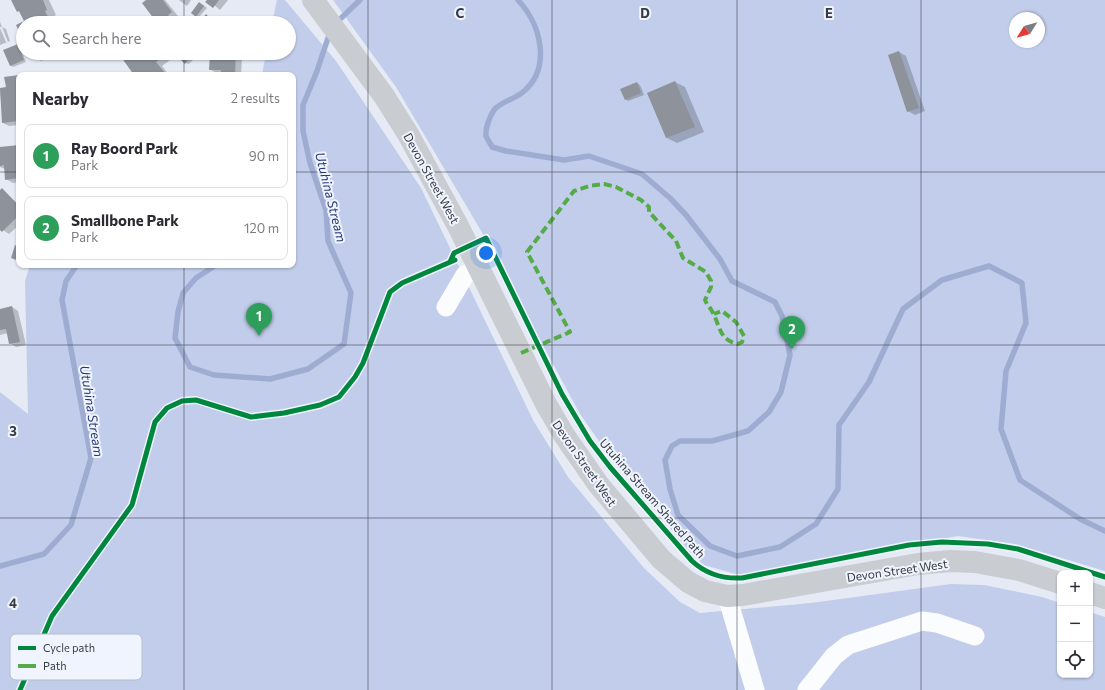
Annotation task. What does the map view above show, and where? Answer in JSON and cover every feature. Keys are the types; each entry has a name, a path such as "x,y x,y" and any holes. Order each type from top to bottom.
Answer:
{"main road":[{"name":"Devon Street West","path":"313,0 359,61 408,134 479,268 546,404 564,435 598,484 661,559 688,582 705,591 726,596 743,595 918,564 975,562 1019,570 1057,582"},
{"path":"1093,594 1105,598"}],"lane":[{"path":"446,307 465,275 479,268"},
{"path":"726,596 755,690"},
{"path":"807,690 834,656 848,646 922,621 937,623 976,636"}],"shaded area":[{"path":"277,0 285,0 336,61 421,188 533,420 568,477 644,568 680,602 700,613 811,603 951,584 984,585 1042,597 1057,602 1057,678 1093,678 1093,613 1105,617 1105,690 0,690 0,392 28,414 25,281 29,268 296,268 296,72 263,72 265,60 296,60 296,16 274,16"},
{"path":"333,0 1105,0 1105,571 1015,544 958,536 739,575 704,565 689,551 606,451 580,414 480,229 396,87"}],"building":[{"path":"11,0 43,0 48,16 22,16 19,11 17,12"},
{"path":"146,0 163,0 172,12 169,16 152,16 142,3"},
{"path":"207,0 219,0 213,8 205,2"},
{"path":"199,2 204,6 197,16 191,13"},
{"path":"16,45 16,60 24,60 10,66 3,50"},
{"path":"899,51 919,108 907,112 888,55"},
{"path":"123,60 159,60 156,62 164,72 144,72 132,72"},
{"path":"181,60 189,60 185,64"},
{"path":"210,60 236,60 235,72 209,70"},
{"path":"16,75 16,121 2,123 0,88 6,87 4,77"},
{"path":"675,81 695,127 666,138 647,93"},
{"path":"637,82 641,93 625,100 620,89"},
{"path":"16,145 16,178 5,180 4,165 0,166 0,147"},
{"path":"2,188 16,203 16,218 2,232 0,230 0,190"},
{"path":"15,245 16,260 11,258"},
{"path":"12,306 20,342 9,344 6,329 0,330 0,309"}],"waterway":[{"name":"Utuhina Stream","path":"336,23 360,0"},
{"name":"Utuhina Stream","path":"518,0 533,21 537,33 540,46 538,71 532,82 523,92 497,107 492,113 486,129 486,136 492,147 506,151 564,160 589,156 642,174 670,198 686,215 720,259 732,281 775,302 782,316 790,355 781,392 769,412 748,431 712,441 680,441 672,446 665,460 670,489 678,515 710,546 737,556 780,547 816,524 838,489 839,425 869,382 903,309 942,280 989,266 1022,283 1026,323 1006,371 1001,429 1020,480 1080,519 1105,531"},
{"name":"Utuhina Stream","path":"211,268 196,278 183,293 178,312 175,338 190,367 214,375 270,379 308,369 344,344 351,293 328,241 326,210 310,163 303,131 303,105 317,71 330,32"},
{"name":"Utuhina Stream","path":"0,566 44,554 71,525 91,458 62,300 66,281 75,268"}],"marked path":[{"path":"521,353 570,332 527,252 574,191 589,186 604,184 616,187 641,200 649,207 649,212 676,241 683,258 706,272 711,281 711,287 705,300 712,311 721,332 732,342 738,344 742,342 744,336 736,322 722,311 714,314"}],"cycle path":[{"name":"Utuhina Stream Shared Path","path":"450,262 454,253 486,238 562,394 590,441 610,467 692,561 697,566 715,575 728,578 742,578 909,545 942,542 988,544 1018,549 1105,577"},
{"path":"44,634 52,616 132,505 155,422 167,408 182,401 196,400 251,417 284,413 320,405 339,397 355,377 363,363 390,292 402,283 455,260"},
{"path":"20,690 24,680"}],"place":[{"name":"Ray Boord Park","path":"259,336"},
{"name":"Smallbone Park","path":"792,349"}]}
